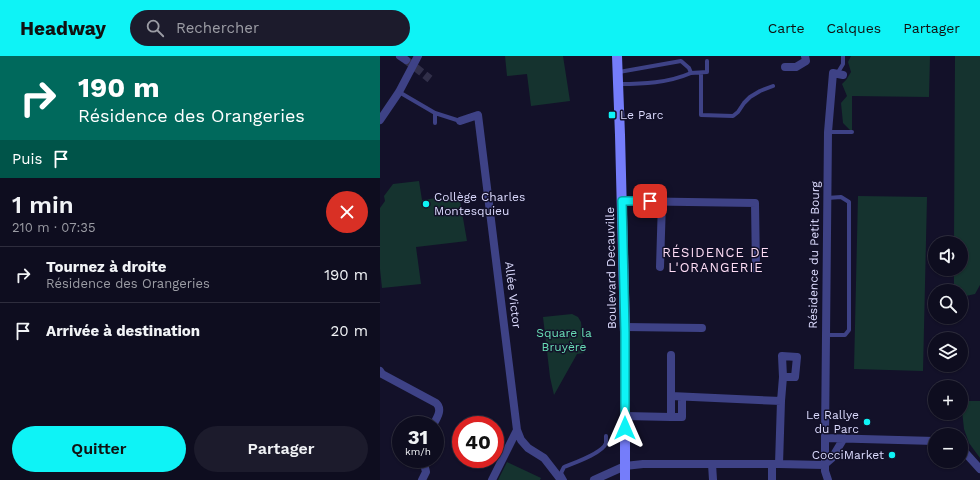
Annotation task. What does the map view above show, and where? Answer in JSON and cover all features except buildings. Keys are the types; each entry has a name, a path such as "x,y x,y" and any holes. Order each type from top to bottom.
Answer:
{"street":[{"path":"380,120 399,92 418,56"},
{"name":"Boulevard Decauville","path":"617,56 625,327 625,480"},
{"path":"785,67 796,67 806,61 805,56"},
{"name":"Résidence du Petit Bourg","path":"828,480 824,465 828,132 838,74"},
{"name":"Allée Victor","path":"460,121 478,115 518,430 521,440 528,448 544,458 561,480"},
{"path":"622,201 755,203 756,269"},
{"path":"660,267 662,201"},
{"path":"625,327 702,328"},
{"path":"671,354 671,417"},
{"path":"380,370 382,374 436,403 440,410 437,416"},
{"path":"772,480 775,464 783,377"},
{"path":"671,396 780,401"},
{"path":"625,416 682,417 682,397"},
{"path":"492,480 518,430"},
{"path":"825,438 928,441"},
{"path":"594,480 625,466 643,464 824,465 832,458 844,438"},
{"path":"968,456 980,469"},
{"path":"712,464 713,480"},
{"path":"422,480 426,472 425,468"}],"lane":[{"path":"838,74 843,64 843,56"},
{"path":"618,72 681,61 689,68 691,73"},
{"path":"618,84 661,82 681,78 691,73 707,72 707,61"},
{"path":"702,73 701,115 733,116 750,97 772,86"},
{"path":"399,92 434,113 460,121"},
{"path":"434,113 435,123"},
{"path":"828,132 852,132"},
{"path":"825,335 845,335 849,330 849,202 841,197 827,198"},
{"path":"565,480 561,473 564,467 586,458 602,449 606,443 606,436"}],"green space":[{"path":"505,56 563,56 570,101 531,106 527,74 507,76"},
{"path":"851,56 930,56 929,97 852,96 852,132 843,123 841,103 847,96 842,84 851,72 848,62"},
{"path":"955,56 980,56 980,285 975,294 968,296 968,284 954,284 954,276 968,276 968,236 954,236"},
{"path":"419,181 422,200 459,195 467,241 416,247 421,284 382,288 380,269 380,208 385,201 384,196 393,184"},
{"path":"858,196 927,197 923,371 854,369"},
{"name":"Square la Bruyère","path":"572,314 578,317 581,322 584,353 577,354 554,395 550,377 543,317"},
{"path":"968,401 980,401 980,458 969,443 968,428 964,428 963,420 968,420"},
{"path":"507,462 541,478 540,480 498,480"}],"tunnel":[{"path":"406,60 430,79"}],"place":[{"name":"Le Parc","path":"612,115"},
{"name":"Collège Charles Montesquieu","path":"426,204"},
{"name":"Le Rallye du Parc","path":"867,422"},
{"name":"CocciMarket","path":"892,455"}],"district":[{"name":"RÉSIDENCE DE L'ORANGERIE","path":"716,260"}],"route":[{"path":"625,428 625,332 622,201 650,201"}]}
